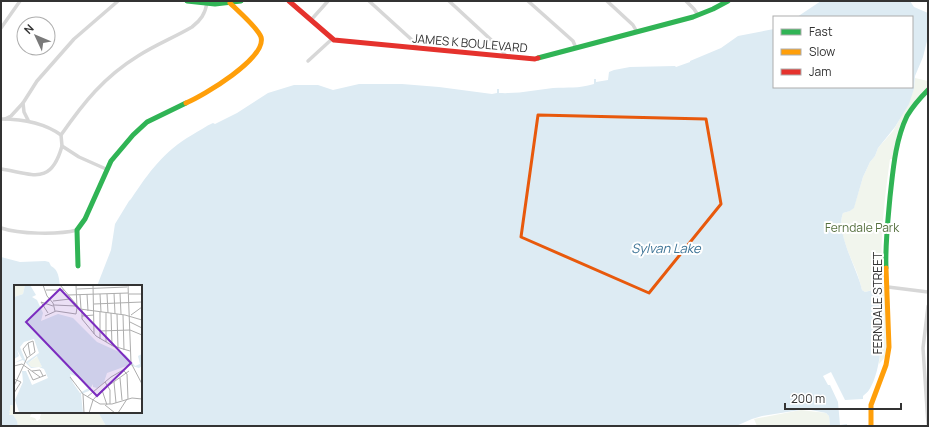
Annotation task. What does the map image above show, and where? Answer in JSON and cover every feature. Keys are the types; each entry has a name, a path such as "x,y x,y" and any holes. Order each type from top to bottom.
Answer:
{"street":[{"path":"1,28 20,1"},
{"path":"3,119 11,116 23,103 37,81 66,48 118,1"},
{"path":"187,1 207,4 240,1"},
{"path":"289,1 332,39 308,61"},
{"path":"311,20 328,1"},
{"path":"369,1 412,40 417,48"},
{"path":"448,1 500,48 506,56"},
{"path":"528,1 573,42 576,48"},
{"path":"607,1 634,26 637,32"},
{"path":"686,1 694,8 698,15"},
{"name":"JAMES K BOULEVARD","path":"332,39 536,59 698,15 728,1"},
{"path":"78,266 77,230 85,219 111,161 126,142 147,122 189,102 217,86 256,54 261,43 261,38 256,31 226,2"},
{"path":"1,169 35,176 44,173 51,168 57,162 62,146 61,135 84,102 109,77 139,55 192,27 200,21 204,15 207,4"},
{"name":"FERNDALE STREET","path":"871,426 871,405 888,356 889,347 886,262 888,219 900,136 907,117 917,101 928,90"},
{"path":"23,103 24,112 28,120"},
{"path":"3,119 28,120 55,130 61,135"},
{"path":"62,146 79,157 106,170"},
{"path":"1,228 23,232 60,232 77,230"},
{"path":"888,287 928,292"},
{"path":"928,306 923,342 926,360 928,424"}],"highlighted area":[{"path":"538,115 706,119 721,204 649,293 521,237"}],"green space":[{"name":"Ferndale Park","path":"915,78 928,81 928,88 913,104 894,159 890,159 884,207 882,255 883,287 886,287 887,347 886,356 879,364 881,317 879,298 876,289 865,292 862,290 844,241 842,219 843,213 850,211 854,207 863,177 870,162 875,156 878,148 893,131 906,108 914,89"},
{"path":"14,406 14,413 32,413 30,416 31,418 35,418 37,421 40,419 41,422 40,417 42,413 99,413 106,426 18,426 13,416 9,415 9,407"},
{"path":"801,410 826,413 829,416 830,426 757,426 754,419"}],"water":[{"name":"Sylvan Lake","path":"821,1 910,1 914,7 928,13 928,37 923,57 915,76 914,89 909,104 895,127 878,148 875,156 870,162 863,177 854,208 843,213 841,221 844,240 862,290 865,292 877,289 882,326 878,368 869,391 863,396 863,399 845,400 831,372 823,376 828,385 830,385 838,402 840,425 847,424 847,426 830,426 829,416 826,413 806,409 762,416 736,426 106,426 99,413 142,413 142,285 97,285 111,250 115,224 144,180 165,155 182,141 205,127 213,123 215,124 237,113 268,93 294,85 318,85 333,90 359,84 402,84 492,94 497,93 497,89 499,89 499,93 506,93 588,86 594,84 594,79 596,79 596,82 608,80 609,72 614,70 630,67 676,67 721,48 738,36 773,29 773,88 913,88 913,16 798,16"},
{"path":"1,257 20,262 49,262 57,272 60,285 14,285 14,406 10,406 9,415 13,415 18,426 1,426"}],"traffic: fast":[{"path":"187,1 215,4 241,1"},
{"path":"538,58 693,17 728,1"},
{"path":"886,268 888,215 897,146 907,116 928,90"},
{"path":"78,266 77,230 85,219 111,161 133,135 147,122 186,103"}],"traffic: slow":[{"path":"186,103 206,93 232,75 254,55 260,46 261,37 259,33 252,24 230,3"},
{"path":"871,426 871,405 886,365 889,347 886,268"}],"traffic: jam":[{"path":"289,1 334,40 535,59 538,58"}]}
